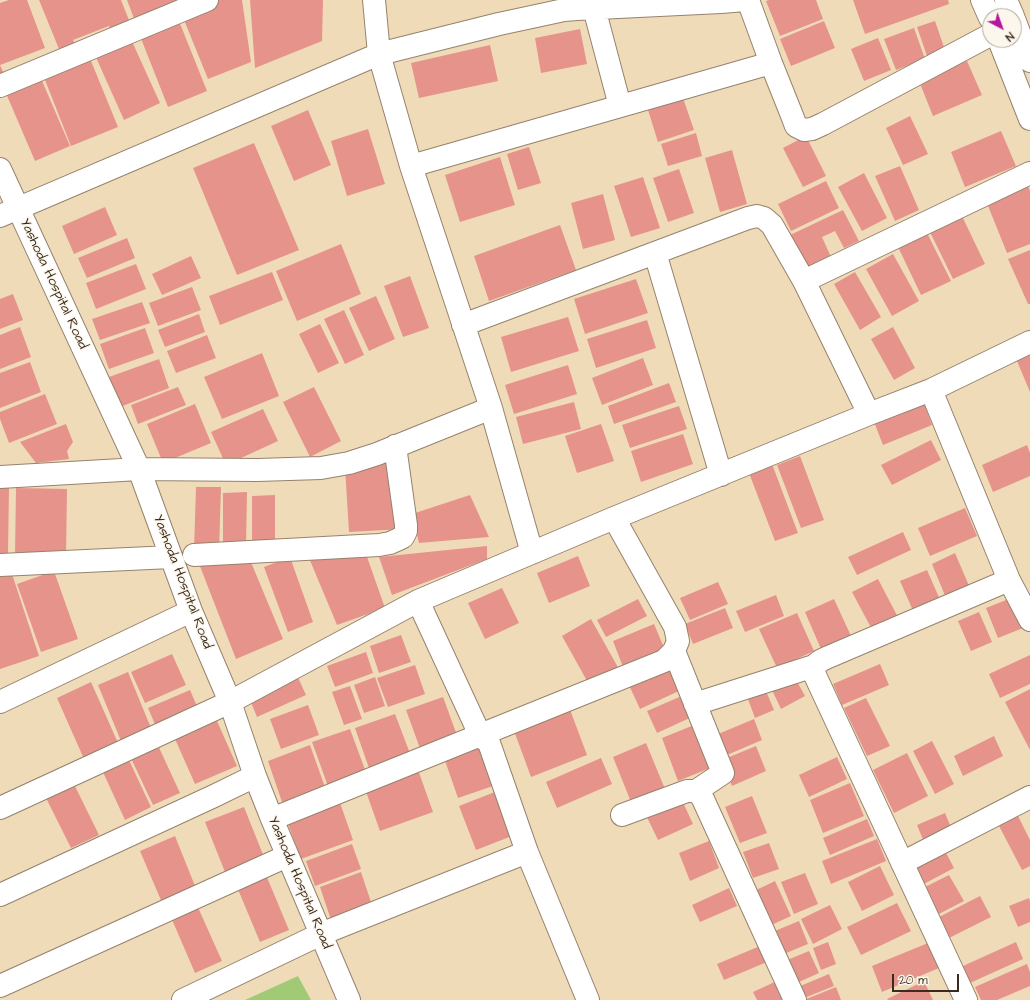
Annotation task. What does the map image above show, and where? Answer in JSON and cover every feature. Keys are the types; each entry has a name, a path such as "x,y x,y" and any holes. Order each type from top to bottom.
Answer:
{"street":[{"path":"0,86 207,0"},
{"path":"374,0 379,54 411,166 491,408 532,553"},
{"path":"9,212 379,54 499,24 564,10 745,0"},
{"path":"748,0 771,64 796,126 804,130 812,129 823,124 982,39"},
{"path":"594,8 620,106"},
{"path":"1022,36 1030,61"},
{"path":"1002,48 1030,119"},
{"path":"411,166 771,64"},
{"name":"Yashoda Hospital Road","path":"0,169 9,212 139,469 191,611 230,702 255,776 272,820 349,1000"},
{"path":"804,281 1030,173"},
{"path":"463,325 748,218 757,216 764,218 772,226 804,281 869,414"},
{"path":"655,253 720,475"},
{"path":"0,808 230,702 287,670 418,601 614,518 931,390 1030,342"},
{"path":"931,390 1009,580 1030,620"},
{"path":"0,477 139,469 256,470 321,468 349,463 491,408"},
{"path":"194,555 379,545 399,540 403,537 406,531 406,525 395,446"},
{"path":"272,820 664,660 674,652 678,641 675,627 614,518"},
{"path":"0,565 171,557"},
{"path":"696,704 814,666 826,658 1009,580"},
{"path":"418,601 480,735 488,744 527,852 588,1000"},
{"path":"0,702 191,611"},
{"path":"622,815 687,791 696,791 723,773 674,652"},
{"path":"814,666 813,671 816,678 966,1000"},
{"path":"0,895 255,776"},
{"path":"696,791 706,802 795,1000"},
{"path":"902,863 1030,797"},
{"path":"183,1000 321,934 527,852"},
{"path":"0,986 287,856"}],"green space":[{"path":"298,976 311,1000 245,1000"}],"building":[{"path":"9,0 27,0 45,48 0,65 0,3"},
{"path":"39,0 121,0 131,25 112,33 109,26 73,40 77,48 61,54"},
{"path":"127,0 188,0 135,21"},
{"path":"220,0 242,0 251,62 208,79 182,15"},
{"path":"250,0 323,0 322,41 255,68"},
{"path":"816,0 823,19 780,36 766,1"},
{"path":"853,0 948,0 949,4 865,34"},
{"path":"179,21 207,91 168,107 140,36"},
{"path":"824,21 835,48 791,66 780,39"},
{"path":"935,21 945,50 927,56 917,27"},
{"path":"914,28 925,59 896,70 884,39"},
{"path":"580,29 587,64 541,73 535,38"},
{"path":"130,37 160,103 124,120 94,53"},
{"path":"878,38 891,70 864,81 851,49"},
{"path":"490,45 498,81 419,98 411,63"},
{"path":"89,56 118,127 71,146 43,75"},
{"path":"967,61 982,95 933,116 919,81"},
{"path":"0,65 5,76 0,78"},
{"path":"40,76 70,146 35,161 5,91"},
{"path":"683,98 694,130 658,142 648,110"},
{"path":"308,110 331,165 294,181 271,126"},
{"path":"910,116 928,154 903,165 886,128"},
{"path":"368,129 385,184 347,196 331,141"},
{"path":"1001,131 1016,166 965,187 951,152"},
{"path":"696,133 702,156 668,166 661,144"},
{"path":"806,136 826,176 803,187 783,148"},
{"path":"254,143 299,250 237,275 193,168"},
{"path":"529,147 541,183 518,190 507,154"},
{"path":"732,150 747,204 720,212 705,158"},
{"path":"500,157 515,205 460,222 445,175"},
{"path":"900,166 919,210 895,221 875,176"},
{"path":"679,169 694,213 668,222 653,178"},
{"path":"864,173 887,218 862,231 838,187"},
{"path":"643,177 660,228 631,237 614,186"},
{"path":"826,181 839,208 791,231 778,204"},
{"path":"1027,184 1030,191 1030,244 1007,253 986,201"},
{"path":"603,194 615,240 583,249 571,203"},
{"path":"105,207 117,235 74,254 62,226"},
{"path":"843,210 859,241 844,248 835,231 822,237 831,257 805,270 788,236"},
{"path":"961,214 985,264 953,279 929,230"},
{"path":"560,225 576,270 489,301 474,256"},
{"path":"927,233 951,281 921,295 898,247"},
{"path":"127,238 135,258 87,278 78,258"},
{"path":"341,244 361,294 297,321 276,271"},
{"path":"1030,250 1030,304 1028,304 1008,259"},
{"path":"893,254 919,301 892,316 866,269"},
{"path":"191,256 201,278 162,295 152,274"},
{"path":"136,264 146,289 96,309 86,283"},
{"path":"272,272 283,300 220,325 209,296"},
{"path":"855,272 881,317 860,330 834,284"},
{"path":"410,276 429,328 403,337 384,286"},
{"path":"636,279 648,313 585,334 574,299"},
{"path":"192,287 201,310 158,326 149,303"},
{"path":"13,294 23,320 0,329 0,299"},
{"path":"376,296 395,339 369,351 349,308"},
{"path":"142,302 150,323 100,340 92,319"},
{"path":"344,310 364,355 345,364 324,319"},
{"path":"199,314 205,332 165,347 158,330"},
{"path":"568,317 579,351 511,372 501,337"},
{"path":"647,320 656,348 596,368 587,339"},
{"path":"320,324 339,363 318,373 299,334"},
{"path":"20,327 31,357 0,369 0,335"},
{"path":"893,327 915,368 894,380 871,339"},
{"path":"145,328 154,353 109,369 100,344"},
{"path":"207,335 216,358 176,373 167,351"},
{"path":"262,353 279,396 222,419 204,377"},
{"path":"1030,355 1030,392 1017,361"},
{"path":"643,358 653,385 602,405 592,378"},
{"path":"159,359 169,388 120,407 109,377"},
{"path":"30,362 41,392 0,408 0,373"},
{"path":"568,365 577,394 514,414 505,385"},
{"path":"669,383 676,402 614,424 608,406"},
{"path":"178,387 186,405 138,424 131,405"},
{"path":"314,387 341,441 310,457 283,402"},
{"path":"45,394 57,424 9,443 0,419 0,412"},
{"path":"923,401 932,425 883,445 874,422"},
{"path":"574,402 581,429 523,444 516,417"},
{"path":"195,404 211,443 163,463 147,424"},
{"path":"679,406 687,429 630,448 622,425"},
{"path":"263,409 278,441 226,465 211,432"},
{"path":"66,424 73,442 67,451 69,459 36,463 20,442"},
{"path":"601,424 614,461 577,473 565,436"},
{"path":"683,434 693,464 641,482 631,451"},
{"path":"931,440 941,460 892,485 881,465"},
{"path":"1027,445 1030,453 1030,476 993,492 982,465"},
{"path":"800,456 824,520 801,528 777,465"},
{"path":"391,457 403,529 349,532 345,467"},
{"path":"772,464 798,533 775,541 749,473"},
{"path":"196,487 221,487 219,551 194,550"},
{"path":"0,488 9,488 8,554 0,554"},
{"path":"16,488 67,489 66,558 15,557"},
{"path":"247,492 246,547 223,547 223,493"},
{"path":"275,495 275,550 252,550 252,496"},
{"path":"470,495 489,537 419,543 412,514"},
{"path":"965,508 977,536 930,556 918,528"},
{"path":"903,532 911,550 857,575 848,557"},
{"path":"487,546 487,559 392,595 379,557"},
{"path":"955,553 970,588 946,598 932,564"},
{"path":"366,554 385,608 337,625 309,558"},
{"path":"248,555 283,639 236,659 196,556"},
{"path":"578,556 590,586 549,603 537,573"},
{"path":"290,557 313,622 288,632 264,567"},
{"path":"10,568 39,656 0,669 0,571"},
{"path":"927,570 941,602 914,613 900,581"},
{"path":"54,571 78,639 41,652 17,584"},
{"path":"878,579 901,623 876,637 852,592"},
{"path":"718,582 728,604 690,620 680,598"},
{"path":"502,588 519,623 485,639 468,603"},
{"path":"776,595 784,616 745,632 736,611"},
{"path":"1011,598 1023,628 998,638 986,608"},
{"path":"638,599 647,616 606,637 597,620"},
{"path":"834,599 851,636 821,649 805,612"},
{"path":"725,608 733,628 693,644 685,624"},
{"path":"979,612 992,642 971,651 958,621"},
{"path":"797,613 814,651 777,668 759,629"},
{"path":"591,619 620,671 591,688 562,636"},
{"path":"654,624 665,650 623,667 613,641"},
{"path":"401,635 411,662 379,673 370,646"},
{"path":"366,652 373,673 335,687 327,666"},
{"path":"172,654 186,685 145,703 131,672"},
{"path":"1030,655 1030,684 1000,698 989,674"},
{"path":"880,664 889,685 842,705 833,684"},
{"path":"415,665 425,694 388,707 377,678"},
{"path":"669,665 681,690 640,709 628,683"},
{"path":"128,672 151,728 121,741 98,685"},
{"path":"296,673 306,695 257,717 248,695"},
{"path":"794,676 805,696 781,709 771,688"},
{"path":"375,677 385,706 364,713 354,685"},
{"path":"91,682 118,743 84,759 57,698"},
{"path":"763,684 774,710 755,718 745,691"},
{"path":"350,686 362,719 344,725 332,692"},
{"path":"1030,689 1030,750 1005,702"},
{"path":"190,690 199,711 157,729 148,708"},
{"path":"684,695 694,716 657,733 647,711"},
{"path":"443,697 458,738 421,751 406,710"},
{"path":"866,698 890,746 867,756 844,708"},
{"path":"308,705 319,735 281,749 270,719"},
{"path":"569,707 587,755 531,777 513,728"},
{"path":"213,712 237,766 195,784 171,730"},
{"path":"395,714 411,756 370,771 355,728"},
{"path":"754,719 762,740 720,758 711,737"},
{"path":"699,723 715,766 678,781 662,738"},
{"path":"350,729 367,775 329,789 312,742"},
{"path":"994,736 1003,756 963,776 954,756"},
{"path":"156,741 180,793 153,805 129,754"},
{"path":"932,741 954,784 935,794 913,751"},
{"path":"481,742 496,785 458,798 443,755"},
{"path":"646,743 665,789 631,802 613,757"},
{"path":"310,745 326,790 283,805 268,761"},
{"path":"756,746 766,771 732,786 722,760"},
{"path":"907,753 928,796 894,813 873,770"},
{"path":"837,757 847,779 809,797 799,775"},
{"path":"128,758 151,807 125,820 102,770"},
{"path":"601,758 612,784 557,808 546,782"},
{"path":"417,767 433,812 380,831 364,786"},
{"path":"72,780 99,835 71,848 44,794"},
{"path":"850,783 864,816 823,833 810,800"},
{"path":"500,790 517,834 476,850 459,806"},
{"path":"680,796 693,824 658,840 645,813"},
{"path":"752,796 767,833 740,843 725,807"},
{"path":"338,797 353,840 301,859 285,816"},
{"path":"244,807 264,857 225,872 205,822"},
{"path":"945,813 954,835 926,847 917,825"},
{"path":"1017,814 1030,840 1030,866 1022,870 998,824"},
{"path":"867,819 874,836 830,855 823,838"},
{"path":"175,836 197,891 163,905 140,851"},
{"path":"877,839 886,861 831,884 822,861"},
{"path":"709,841 719,868 690,881 679,853"},
{"path":"769,843 779,869 753,878 743,852"},
{"path":"352,844 361,869 315,886 306,861"},
{"path":"943,847 954,868 920,886 909,865"},
{"path":"880,866 894,895 862,911 848,882"},
{"path":"361,872 372,905 331,920 320,887"},
{"path":"805,873 818,904 794,914 781,882"},
{"path":"266,875 289,930 260,942 237,887"},
{"path":"949,875 964,901 935,916 921,889"},
{"path":"775,881 791,916 767,927 752,892"},
{"path":"729,888 737,906 700,922 692,905"},
{"path":"980,896 991,917 949,938 939,917"},
{"path":"1029,898 1030,922 1018,927 1009,906"},
{"path":"196,903 222,961 195,973 170,915"},
{"path":"897,903 911,931 861,955 847,927"},
{"path":"830,905 842,929 813,944 801,919"},
{"path":"799,921 808,944 779,956 770,933"},
{"path":"828,942 836,964 821,970 813,948"},
{"path":"1016,942 1023,959 970,983 963,966"},
{"path":"928,943 939,968 882,992 872,966"},
{"path":"760,946 767,962 724,980 717,964"},
{"path":"809,951 819,973 790,986 780,963"},
{"path":"1027,964 1030,972 1030,986 997,1000 981,1000 975,987"},
{"path":"829,974 834,986 799,1000 793,989"},
{"path":"779,980 787,997 781,1000 757,1000 753,992"},
{"path":"924,981 933,1000 887,999"},
{"path":"836,987 841,1000 804,1000"}]}
